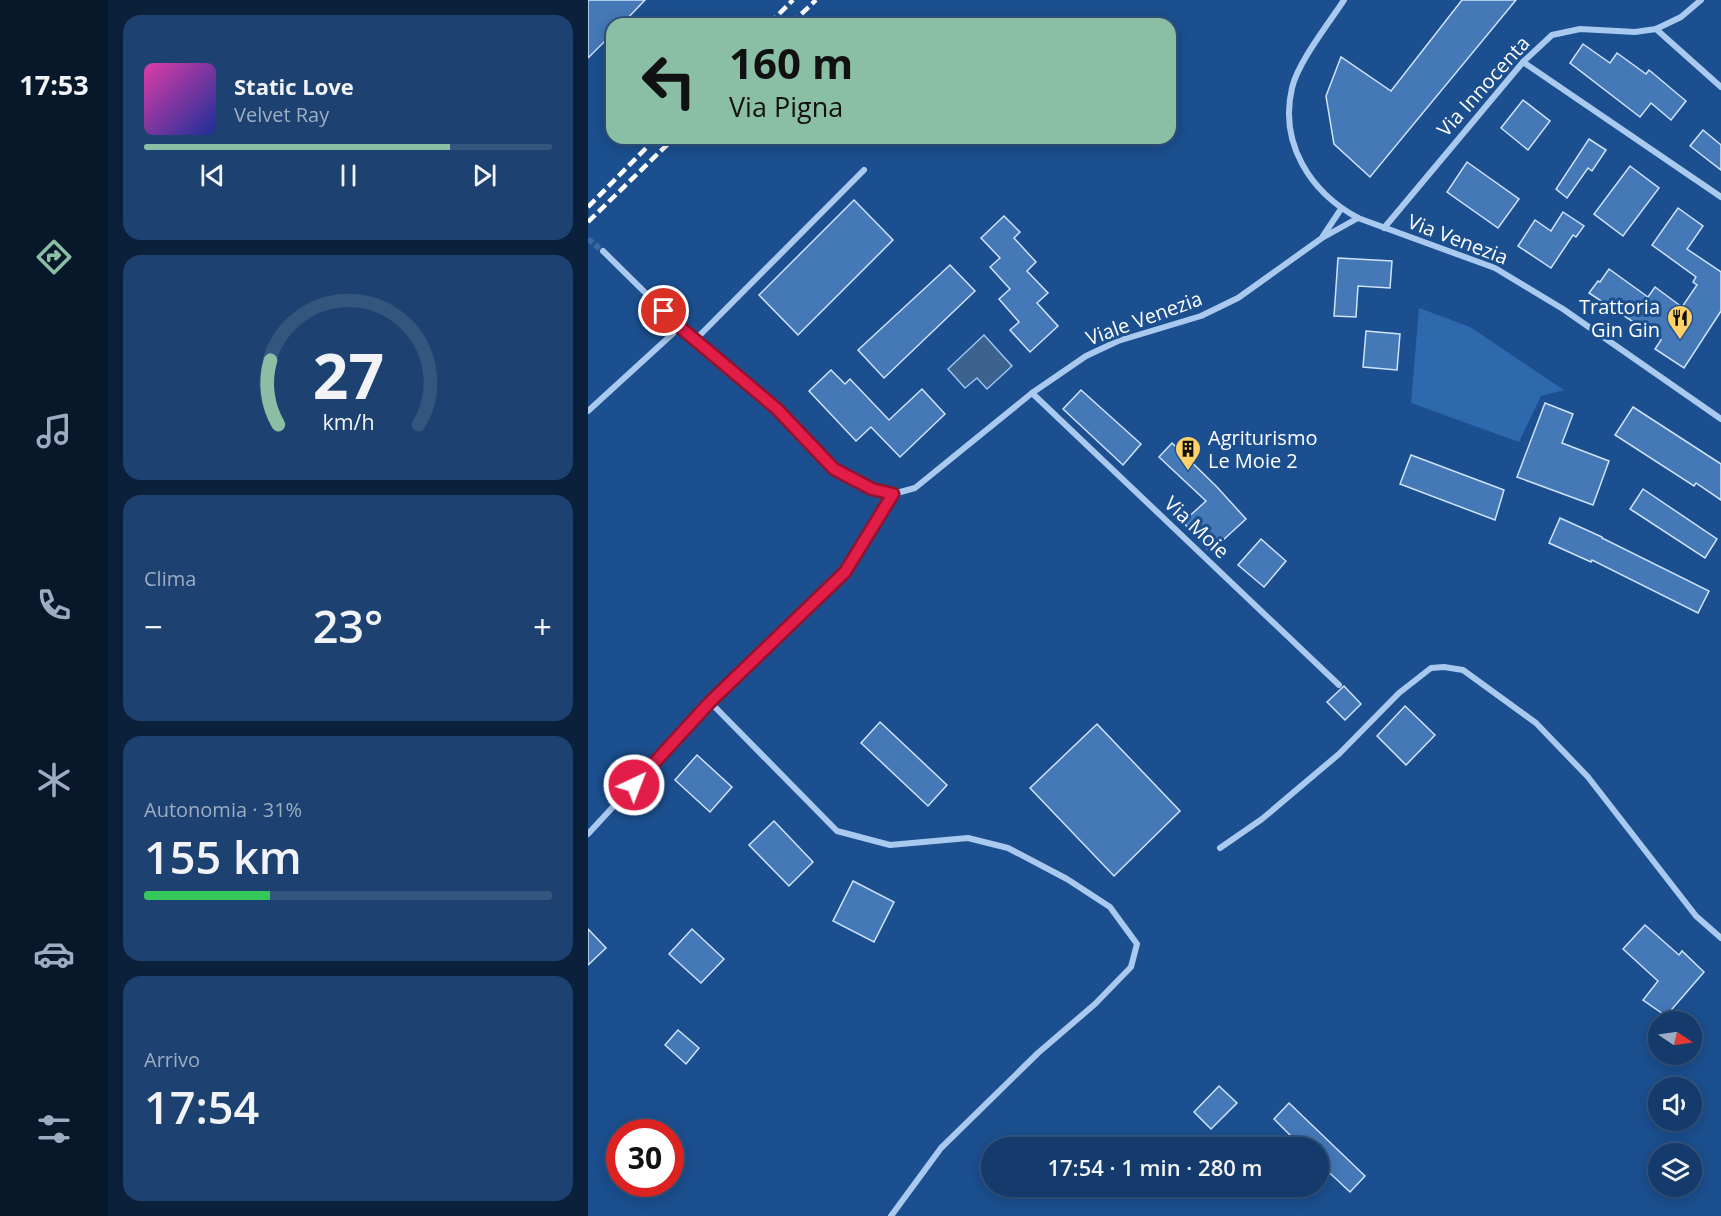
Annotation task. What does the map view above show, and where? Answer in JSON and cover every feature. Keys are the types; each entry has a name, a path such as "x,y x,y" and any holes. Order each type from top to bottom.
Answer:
{"street":[{"name":"Via Venezia","path":"1344,0 1310,51 1292,86 1289,115 1290,136 1303,168 1319,190 1341,209 1358,218 1495,268 1563,309 1721,419"},
{"name":"Via Innocenta","path":"1383,228 1522,62 1552,35 1580,28 1635,32 1656,29 1680,17 1701,0"},
{"path":"1656,29 1721,87"},
{"path":"1522,62 1721,197"},
{"path":"695,340 864,170"},
{"name":"Viale Venezia","path":"1322,238 1341,209"},
{"name":"Viale Venezia","path":"893,494 915,488 1032,393 1086,356 1118,341 1201,316 1238,298 1322,238 1358,218"},
{"path":"588,834 710,702 845,572 893,494 872,489 834,469 777,409 680,327 603,251"},
{"path":"588,411 680,327"},
{"name":"Via Moie","path":"1032,393 1339,685"},
{"path":"1220,849 1262,819 1322,769 1399,693 1431,668 1444,667 1463,670 1544,730 1588,777 1696,916 1721,938"},
{"path":"710,702 837,831 890,844 968,838 1008,848 1067,879 1110,907 1137,944 1131,967 1095,1004 1038,1053 941,1148 891,1216"}],"shaded area":[{"path":"1419,308 1470,327 1564,390 1541,396 1519,442 1411,403"},
{"path":"984,335 1012,366 987,389 977,378 965,388 948,369"}],"building":[{"path":"588,0 645,0 628,18 606,18 606,40 588,58"},
{"path":"1462,0 1516,0 1370,177 1334,144 1326,96 1341,57 1391,91"},
{"path":"1583,44 1610,63 1617,53 1646,74 1649,70 1686,101 1671,120 1651,103 1640,117 1570,63"},
{"path":"1523,100 1550,121 1528,150 1501,128"},
{"path":"1703,130 1721,145 1721,170 1690,146"},
{"path":"1589,139 1606,150 1592,171 1588,168 1567,198 1556,189"},
{"path":"1467,162 1519,199 1498,228 1447,192"},
{"path":"1630,166 1659,188 1623,236 1594,214"},
{"path":"854,200 893,240 798,335 759,295"},
{"path":"1678,208 1703,226 1687,249 1721,272 1721,311 1684,368 1655,349 1661,340 1589,293 1609,269 1648,297 1655,287 1682,307 1697,285 1693,282 1696,277 1652,245"},
{"path":"1563,212 1584,226 1576,237 1573,235 1551,268 1518,246 1535,220 1551,231"},
{"path":"1004,216 1020,232 1014,238 1036,262 1027,271 1048,293 1037,303 1058,326 1030,352 1010,330 1019,322 999,299 1010,289 990,267 1000,258 981,238"},
{"path":"1338,258 1392,261 1390,288 1358,286 1356,317 1334,316"},
{"path":"950,265 975,291 884,378 858,350"},
{"path":"1366,331 1400,334 1397,370 1363,367"},
{"path":"831,370 845,384 850,379 889,420 922,389 945,414 900,457 871,427 856,441 809,391"},
{"path":"1081,390 1141,444 1123,465 1063,409"},
{"path":"1545,403 1573,414 1562,443 1609,461 1593,505 1517,477"},
{"path":"1633,407 1721,464 1721,500 1696,483 1694,486 1615,435"},
{"path":"1172,443 1246,519 1210,552 1183,522 1206,501 1159,457"},
{"path":"1411,455 1504,490 1495,520 1400,484"},
{"path":"1643,489 1717,539 1705,558 1630,509"},
{"path":"1560,518 1709,591 1698,613 1592,560 1591,562 1549,543"},
{"path":"1261,539 1286,561 1264,587 1238,565"},
{"path":"1344,686 1361,704 1345,720 1327,702"},
{"path":"1405,706 1435,735 1406,765 1377,736"},
{"path":"880,722 947,785 928,806 861,743"},
{"path":"1097,724 1180,811 1114,876 1030,788"},
{"path":"697,755 732,787 710,812 675,780"},
{"path":"774,821 813,862 789,886 749,845"},
{"path":"853,881 894,902 874,942 833,921"},
{"path":"1645,925 1679,955 1682,951 1704,972 1670,1011 1659,1011 1643,1000 1658,981 1623,949"},
{"path":"588,929 606,948 588,965"},
{"path":"692,929 724,959 701,983 669,954"},
{"path":"678,1030 699,1048 686,1064 665,1045"},
{"path":"1219,1086 1237,1103 1211,1129 1194,1112"},
{"path":"1289,1103 1324,1137 1292,1137 1274,1119"},
{"path":"1329,1141 1365,1176 1350,1192 1329,1172"}],"tunnel":[{"path":"588,239 603,251"}],"railway":[{"path":"775,18 793,0"},
{"path":"797,18 816,0"},
{"path":"588,207 650,144"},
{"path":"588,222 668,144"}],"place":[{"name":"Trattoria Gin Gin","path":"1680,341"},
{"name":"Agriturismo Le Moie 2","path":"1188,472"}],"route":[{"path":"634,785 710,702 845,572 893,494 872,489 834,469 777,409 664,311"}]}
